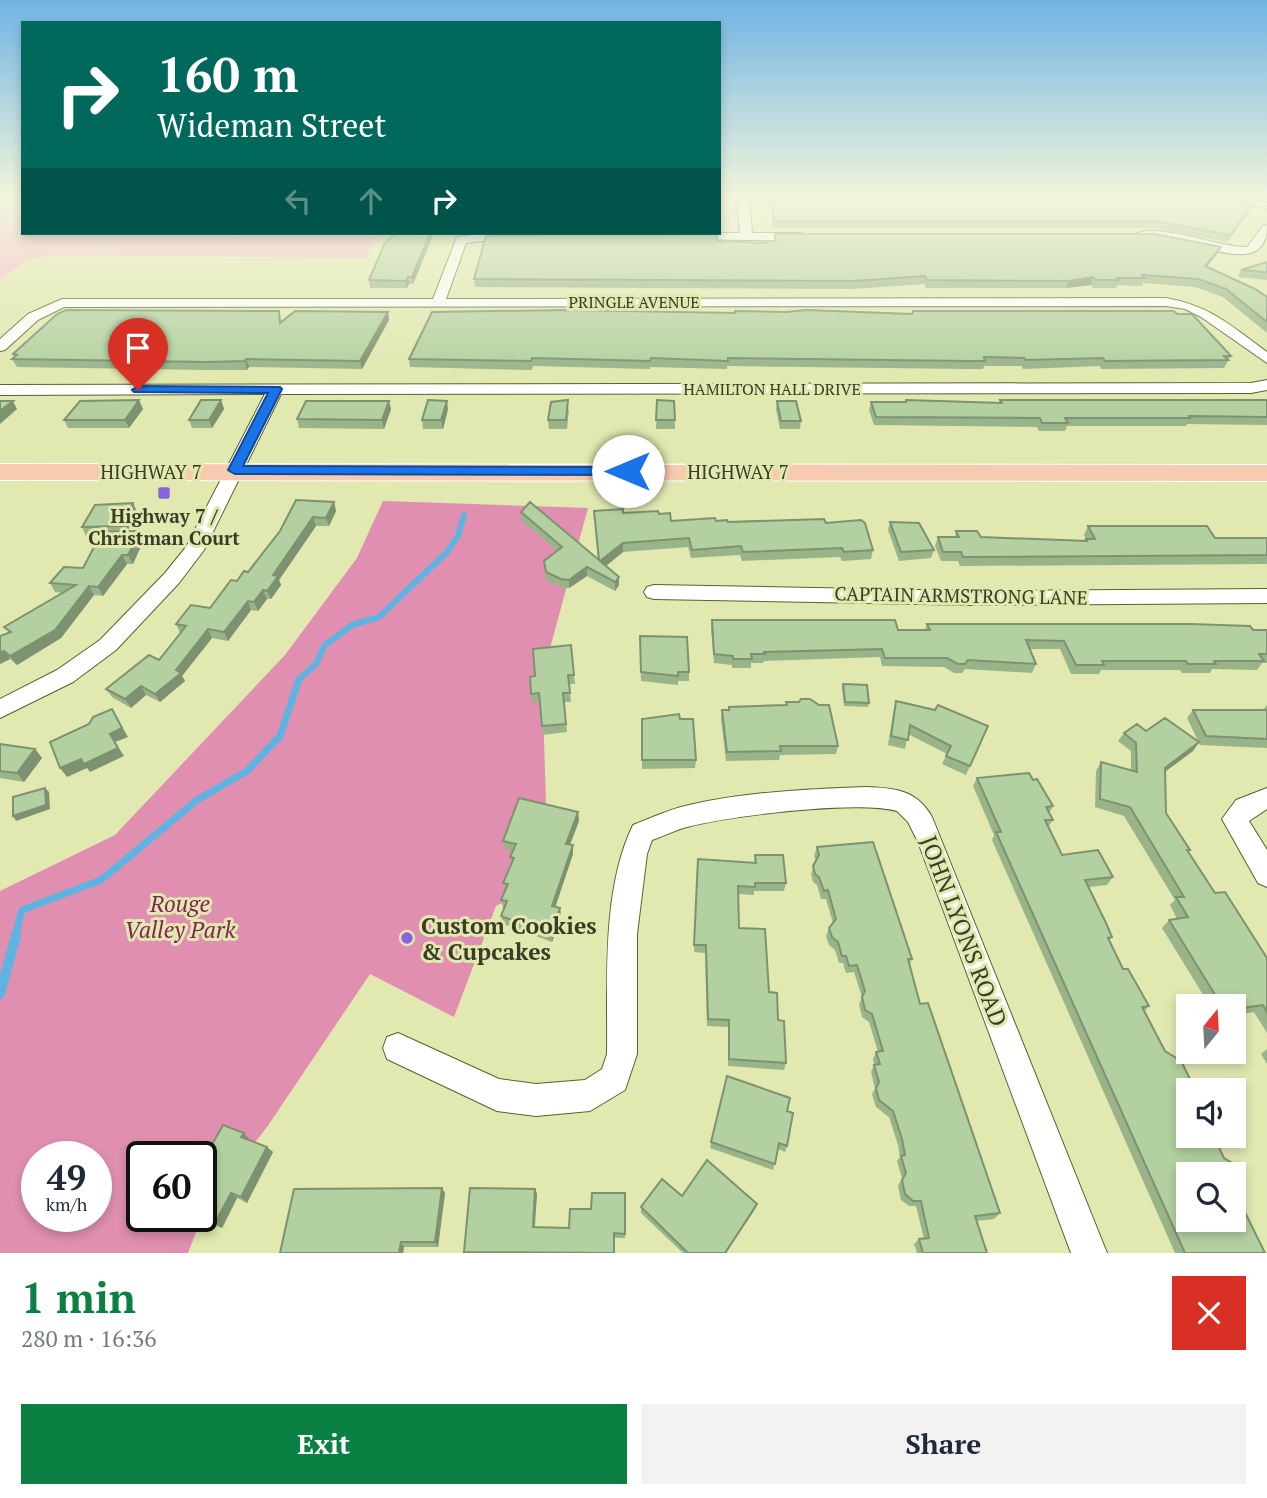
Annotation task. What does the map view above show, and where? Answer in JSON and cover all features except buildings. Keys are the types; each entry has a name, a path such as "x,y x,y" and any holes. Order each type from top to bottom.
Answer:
{"main road":[{"name":"HIGHWAY 7","path":"0,472 235,470 1267,473"}],"street":[{"path":"438,302 455,256"},
{"name":"PRINGLE AVENUE","path":"0,346 33,317 62,303 1166,302 1189,306 1206,314 1267,359"},
{"name":"HAMILTON HALL DRIVE","path":"276,389 1251,388 1267,385"},
{"path":"0,390 276,389 194,550 172,578 108,645 65,676 0,709"},
{"name":"CAPTAIN ARMSTRONG LANE","path":"654,592 973,598 1267,596"},
{"name":"JOHN LYONS ROAD","path":"398,1048 497,1095 537,1100 590,1095 614,1079 622,1054 623,934 634,854 642,833 690,816 846,797 903,801 919,817 931,842 1089,1253"},
{"path":"1267,798 1245,808 1235,819 1267,875"}],"shaded area":[{"path":"0,256 47,256 27,260 0,280"},
{"path":"208,256 367,256 366,258"}],"green space":[{"name":"Rouge Valley Park","path":"383,501 588,508 542,678 546,802 508,900 496,906 454,1017 370,974 267,1127 217,1193 217,1141 126,1141 126,1232 196,1232 188,1253 0,1253 0,891 115,835 285,655 357,558"}],"waterway":[{"path":"297,684 316,664 324,646 352,625 379,617 446,553 458,536 464,515"},
{"path":"15,936 22,910 101,880 197,800 247,771 280,736 298,682"},
{"path":"0,994 16,935"}],"place":[{"name":"Highway 7 / Christman Court","path":"164,493"},
{"name":"Custom Cookies & Cupcakes","path":"407,938"}],"route":[{"path":"138,390 276,389 235,470 628,471"}]}
